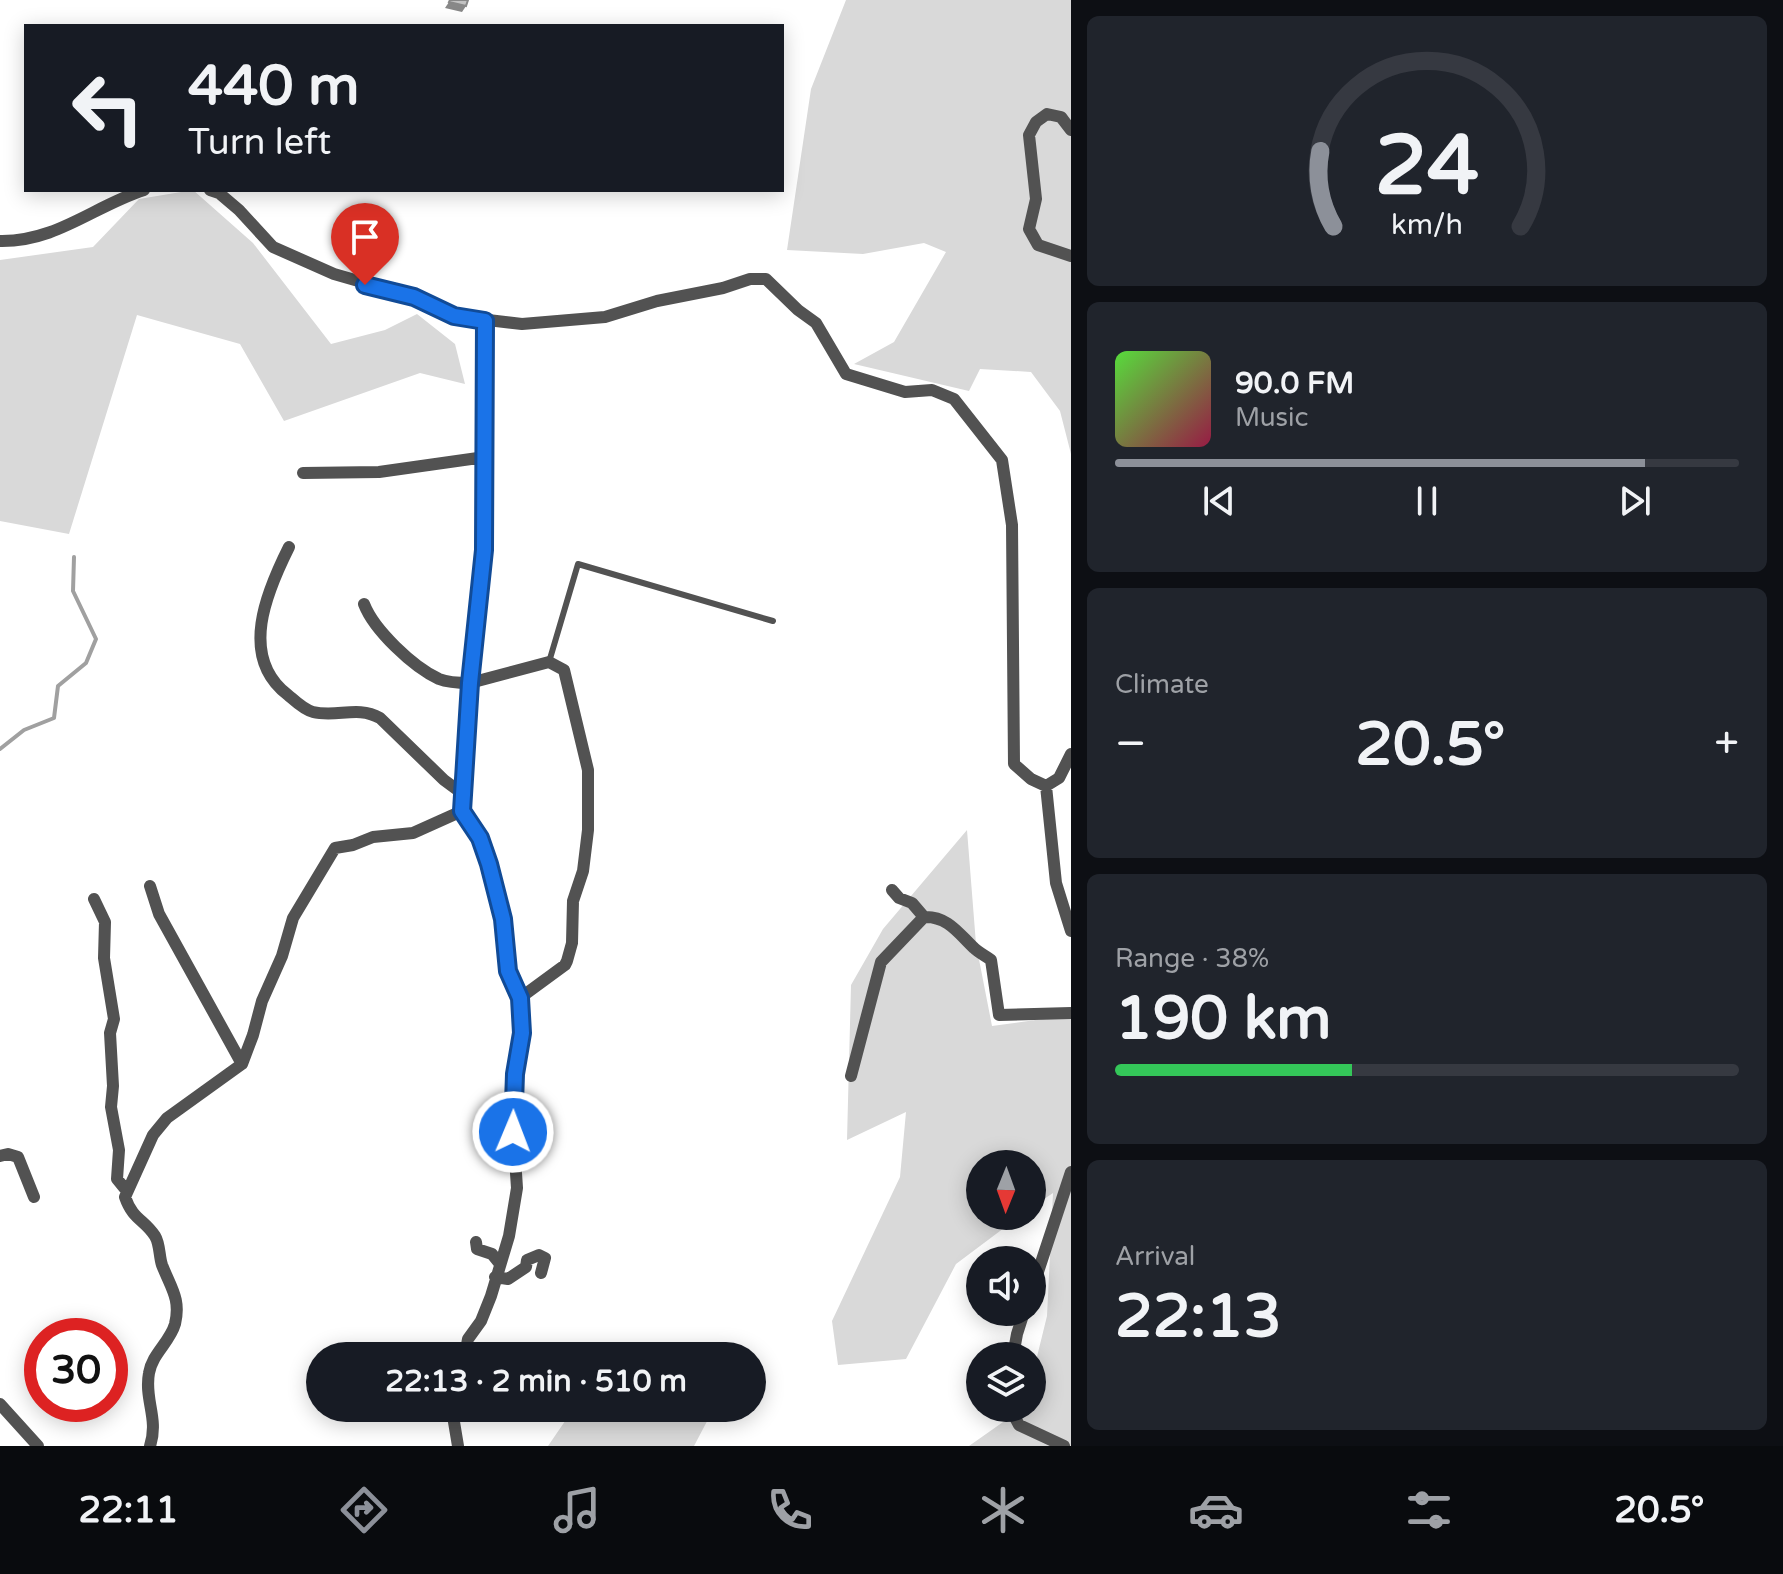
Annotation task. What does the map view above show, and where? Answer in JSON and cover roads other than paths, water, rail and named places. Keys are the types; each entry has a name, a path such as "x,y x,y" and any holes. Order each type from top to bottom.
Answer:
{"street":[{"path":"1071,130 1061,117 1047,114 1036,122 1029,135 1036,199 1029,229 1038,245 1071,256"},
{"path":"0,241 24,241 63,228 138,192"},
{"path":"216,192 239,210 273,247 334,274 414,297 454,316 485,321 522,324 605,317 750,279 766,279 816,323 846,374 905,392 932,390 954,399 1002,460 1012,525 1014,764 1031,779 1046,786"},
{"path":"467,1342 481,1321 491,1296 509,1236 517,1188 512,1113 517,1053 522,1033 520,998 508,971 503,919 489,864 480,838 462,811 470,683 484,550 485,321"},
{"path":"303,473 379,472 485,457"},
{"path":"289,547 270,585 261,625 266,670 279,688 309,711 369,711 463,794"},
{"path":"364,604 380,631 418,666 439,679 470,683 549,662 564,670 588,770 588,830 583,871 573,901 572,943 567,961 520,998"},
{"path":"1046,786 1059,778 1071,754"},
{"path":"1046,786 1056,883 1071,931"},
{"path":"150,1446 156,1425 151,1414 149,1372 159,1350 174,1329 178,1306 170,1279 162,1266 157,1239 129,1209 125,1197 153,1135 167,1118 242,1064 293,918 335,848 373,837 413,833 462,811"},
{"path":"150,886 159,914 242,1064"},
{"path":"892,890 899,898 912,903 924,917"},
{"path":"94,899 105,922 104,958 114,1019 110,1033 111,1107 119,1150 117,1179 126,1190"},
{"path":"851,1076 881,962 924,917 948,922 965,936 974,949 991,960 999,1015 1071,1013"},
{"path":"0,1156 8,1154 18,1157 34,1197"},
{"path":"1046,1248 1071,1172"},
{"path":"476,1242 477,1249 492,1254 500,1264"},
{"path":"495,1277 508,1279 526,1267 527,1260 539,1255 545,1258 541,1273"},
{"path":"0,1404 38,1446"},
{"path":"454,1422 458,1446"},
{"path":"1017,1422 1064,1446"}],"lane":[{"path":"549,662 578,564 773,621"}],"waterway":[{"path":"0,749 24,730 54,718 58,686 86,663 96,639 73,591 74,557"}]}
